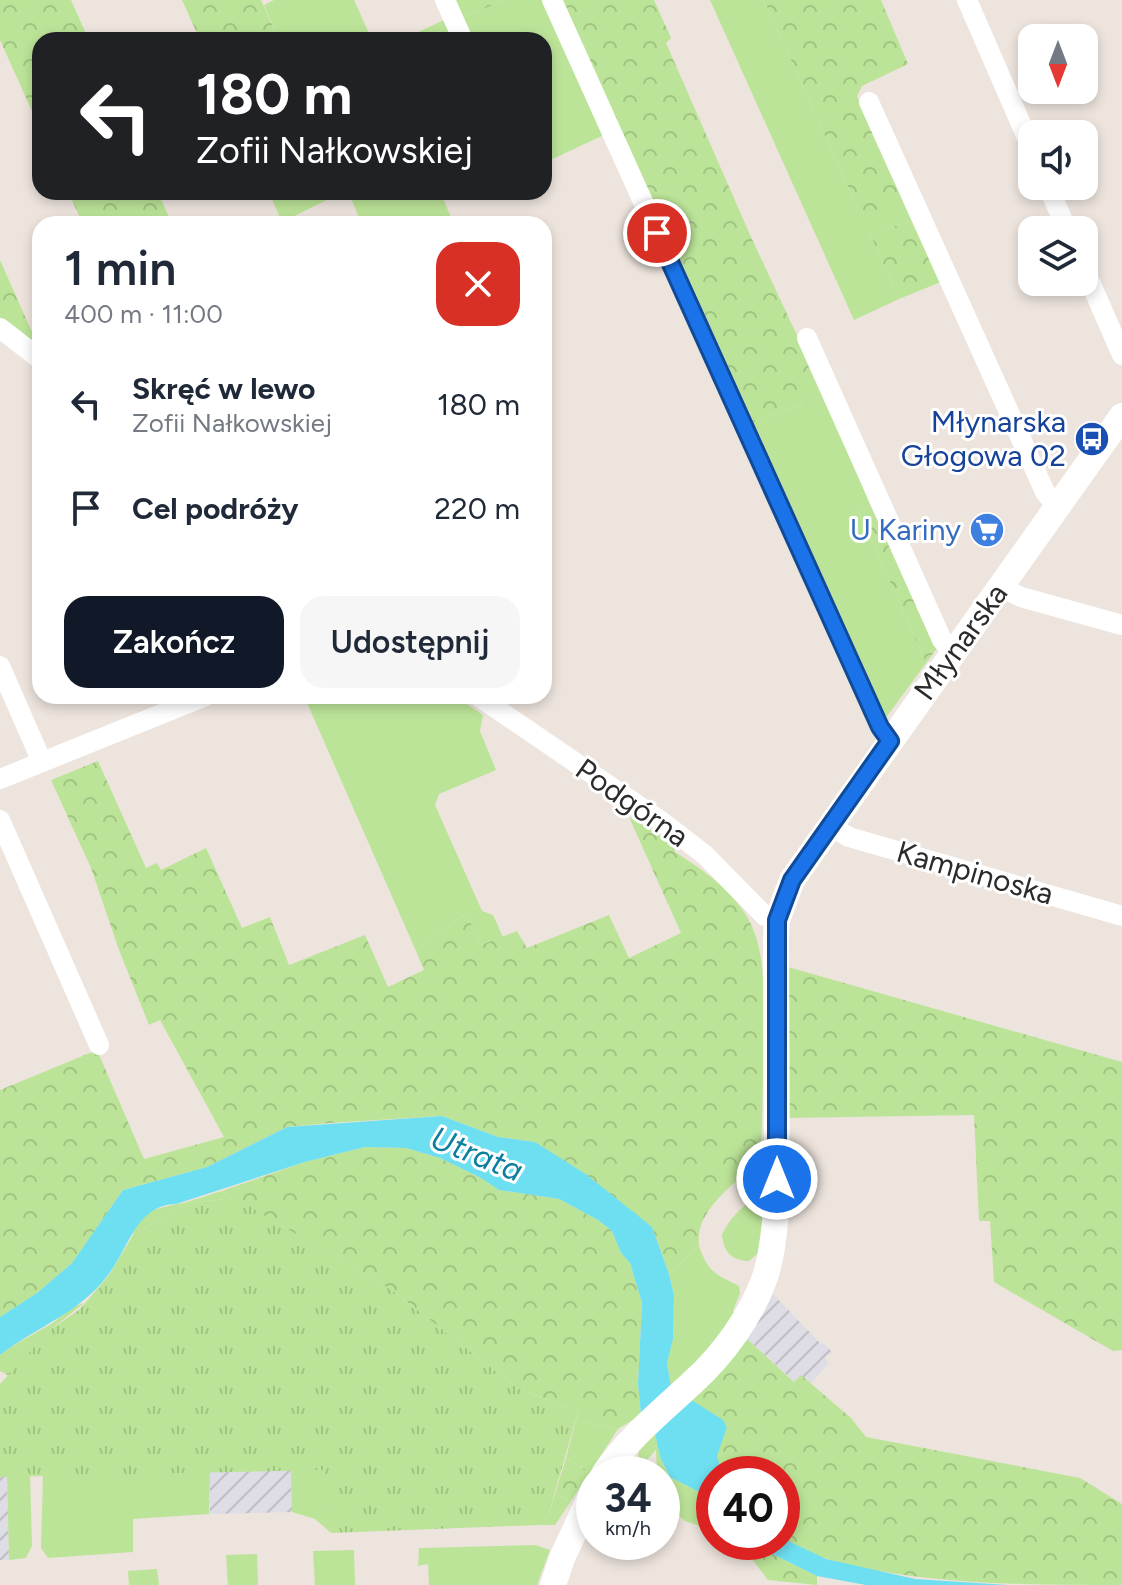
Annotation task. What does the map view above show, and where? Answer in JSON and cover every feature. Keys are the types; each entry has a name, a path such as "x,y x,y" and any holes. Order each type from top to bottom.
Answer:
{"street":[{"path":"445,0 459,32"},
{"path":"552,0 867,698 890,741"},
{"path":"967,0 1019,120"},
{"path":"869,102 1045,492 1057,507"},
{"path":"1096,296 1122,355"},
{"path":"0,328 32,353"},
{"path":"807,338 942,640 953,652"},
{"name":"Młynarska","path":"619,1456 642,1428 696,1379 743,1320 765,1277 773,1245 777,1204 777,920 792,880 1120,422"},
{"path":"1000,587 1021,597 1122,625"},
{"path":"0,666 42,762"},
{"path":"0,779 186,704"},
{"name":"Podgórna","path":"490,704 661,821 705,855 765,916 777,920"},
{"path":"0,820 99,1045"},
{"name":"Kampinoska","path":"830,826 849,837 1122,916"},
{"path":"553,1585 576,1528"}],"shaded area":[{"path":"771,1292 832,1352 825,1358 829,1363 810,1384 801,1376 795,1382 747,1339"},
{"path":"291,1470 292,1512 210,1514 210,1471"},
{"path":"7,1475 9,1560 0,1560 0,1477"}],"green space":[{"path":"0,0 71,0 85,32 32,32 32,111 0,40"},
{"path":"182,0 261,0 275,32 196,32"},
{"path":"274,0 354,0 368,32 276,32 264,5"},
{"path":"452,0 506,0 460,18"},
{"path":"506,0 545,0 606,134 552,159 552,32 466,32 460,18"},
{"path":"562,0 654,0 671,38 666,43 825,395 753,423"},
{"path":"710,0 764,0 859,211 902,197 912,220 882,231 869,231 899,299 854,320"},
{"path":"764,0 881,0 908,64 862,86 857,96 902,197 882,215 859,211"},
{"path":"444,20 449,32 418,32"},
{"path":"72,200 162,200 168,216 79,216"},
{"path":"272,200 327,200 294,216 279,216"},
{"path":"352,200 444,200 450,216 358,216"},
{"path":"912,220 941,282 899,299 869,231 882,231"},
{"path":"0,260 32,332 32,344 0,321"},
{"path":"825,395 871,507 859,512 926,663 885,719 753,423"},
{"path":"871,507 938,647 926,663 859,512"},
{"path":"308,704 467,704 483,715 480,731 496,770 439,794 435,805 482,911 493,915 503,937 481,945 466,913 416,951"},
{"path":"98,761 146,868 157,863 161,870 206,848 242,928 270,917 289,965 365,935 388,987 424,970 416,951 466,913 481,945 517,931 527,948 609,915 629,958 681,933 629,817 673,844 675,852 721,886 752,926 761,958 764,992 760,1159 710,1208 699,1232 699,1246 669,1274 652,1227 535,1142 498,1137 442,1116 287,1127 207,1167 123,1190 72,1263 37,1293 0,1317 0,1090 97,1050 144,1159 224,1137 160,1020 149,1025 91,868 51,780"},
{"path":"788,967 1122,1062 1122,1350 1113,1351 994,1282 990,1221 979,1221 974,1115 788,1118"},
{"path":"365,1147 406,1148 440,1158 499,1190 559,1199 612,1231 621,1253 630,1263 642,1303 638,1384 641,1415 618,1429 576,1420 578,1412 517,1388 393,1291 222,1191 305,1162"},
{"path":"222,1191 235,1198 186,1203 133,1235 139,1221 150,1212"},
{"path":"235,1198 393,1291 517,1388 578,1412 548,1516 539,1525 331,1533 324,1470 0,1477 0,1384 50,1330 80,1309 109,1275 133,1235 186,1203"},
{"path":"757,1199 766,1203 763,1249 749,1261 738,1259 727,1251 722,1235 736,1214"},
{"path":"699,1246 709,1267 739,1286 740,1293 734,1314 717,1340 671,1388 667,1363 673,1339 674,1295 669,1274"},
{"path":"84,1303 50,1330 29,1353 14,1345 53,1323 72,1307"},
{"path":"747,1339 794,1382 801,1375 851,1418 866,1437 1080,1478 1122,1504 1122,1585 1011,1584 935,1579 862,1568 810,1552 800,1547 800,1456 716,1456 727,1427 688,1398"},
{"path":"14,1345 29,1353 9,1376 0,1371 0,1355"},
{"path":"576,1420 618,1429 600,1456 576,1456 576,1464 566,1458"},
{"path":"654,1429 660,1456 656,1456 656,1450 651,1456 638,1456"},
{"path":"566,1458 576,1464 576,1493 571,1501 555,1494"},
{"path":"291,1470 325,1470 331,1533 315,1519 292,1512"},
{"path":"210,1471 209,1514 133,1519 133,1552 48,1558 41,1548 43,1474"},
{"path":"30,1474 32,1546 26,1558 9,1560 7,1475"},
{"path":"680,1482 696,1490 696,1525 680,1517"},
{"path":"555,1494 571,1501 555,1525 539,1525 548,1516"},
{"path":"535,1545 550,1550 537,1585 429,1585 428,1564 418,1566 419,1548"},
{"path":"354,1550 355,1585 315,1585 313,1551"},
{"path":"257,1554 258,1585 228,1585 226,1555"},
{"path":"753,1560 785,1560 817,1576 817,1585 768,1580"},
{"path":"157,1569 159,1585 129,1585 128,1571"}],"water":[{"name":"Utrata","path":"442,1116 498,1137 535,1142 587,1175 652,1227 674,1295 673,1339 667,1363 671,1387 723,1420 727,1427 717,1456 696,1456 696,1490 680,1482 680,1456 660,1456 654,1429 641,1415 638,1384 642,1303 630,1263 621,1253 612,1231 559,1199 499,1190 440,1158 406,1148 365,1147 162,1206 142,1220 108,1275 84,1300 0,1355 0,1317 37,1293 72,1263 123,1190 207,1167 287,1127"},
{"path":"800,1547 826,1559 915,1579 1008,1585 866,1585 817,1576 785,1560 800,1560"}],"place":[{"name":"Młynarska Głogowa 02","path":"1092,439"},
{"name":"U Kariny","path":"987,530"}],"route":[{"path":"657,233 880,727 890,741 792,880 777,920 777,1179"}]}
